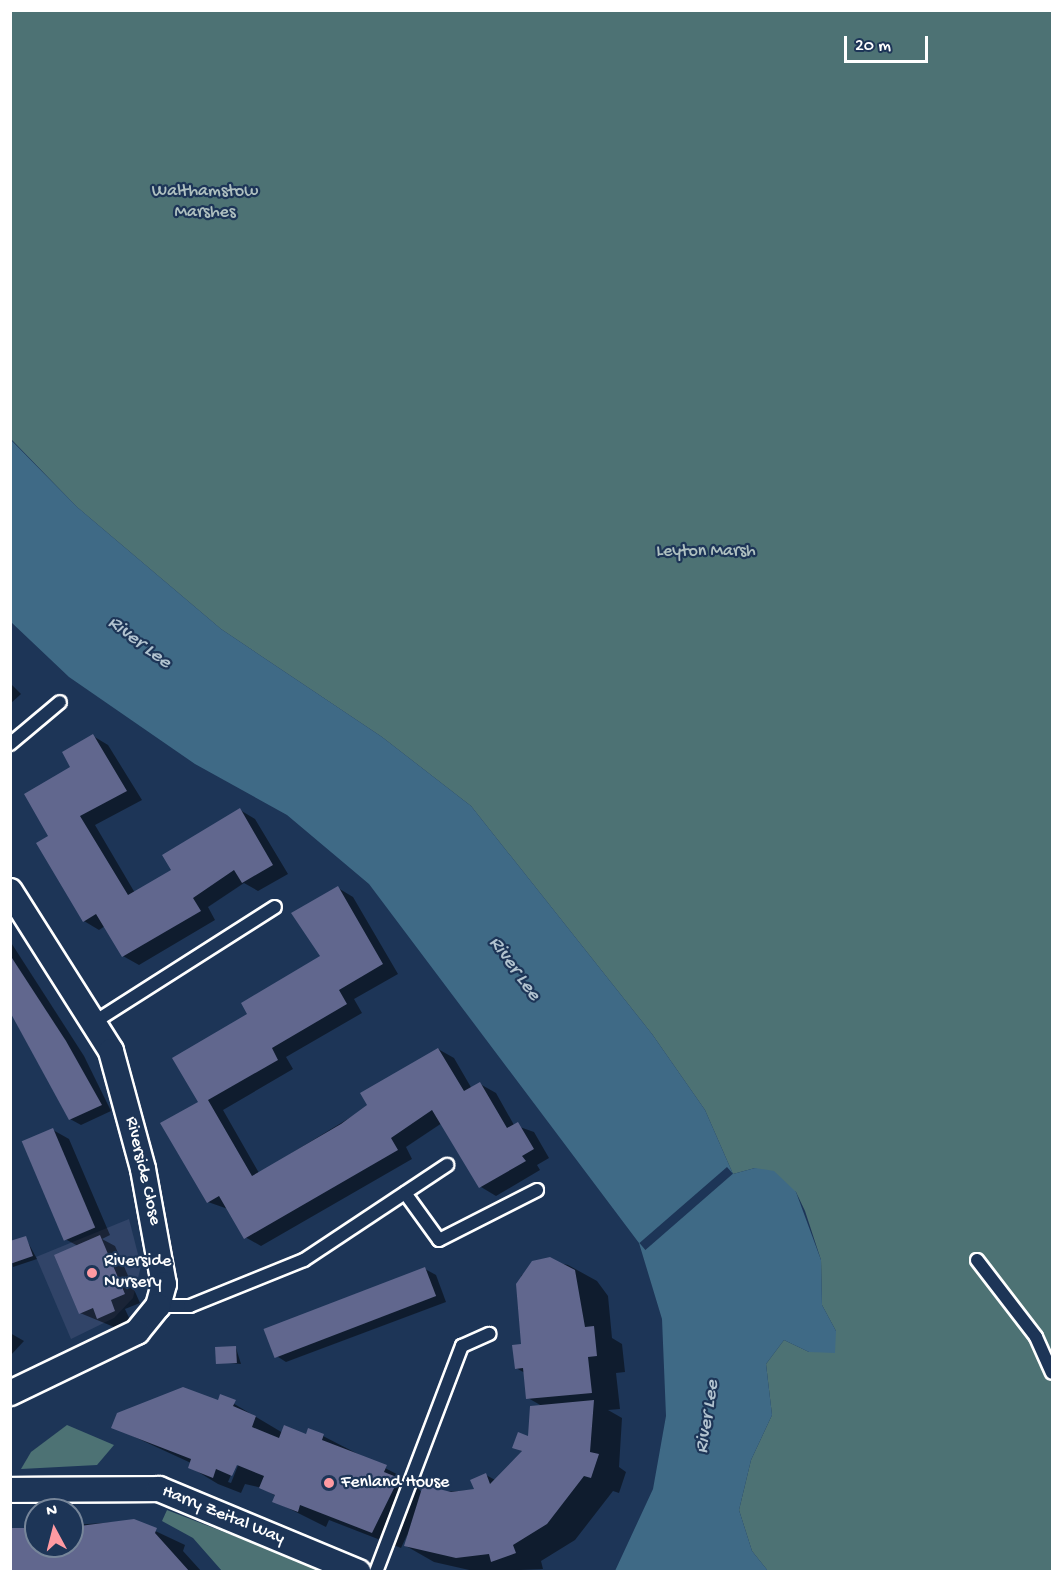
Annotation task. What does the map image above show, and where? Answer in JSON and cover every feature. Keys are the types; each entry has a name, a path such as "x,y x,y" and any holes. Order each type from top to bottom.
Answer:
{"street":[{"name":"Riverside Close","path":"10,891 96,1021 111,1051 143,1168 163,1263 158,1306"},
{"path":"10,1394 137,1332 158,1306"},
{"name":"Harry Zeital Way","path":"11,1490 159,1490 358,1572"}],"lane":[{"path":"10,744 60,702"},
{"path":"96,1021 275,907"},
{"path":"158,1306 190,1306 304,1260 447,1165"},
{"path":"405,1193 439,1240 537,1190"},
{"path":"977,1260 1036,1337 1053,1373"},
{"path":"376,1572 462,1346 489,1334"}],"shaded area":[{"name":"Riverside Nursery","path":"129,1219 141,1266 133,1298 114,1318 71,1339 36,1257"}],"green space":[{"name":"Leyton Marsh","path":"10,11 1052,11 1052,1571 768,1571 752,1551 739,1510 751,1460 772,1415 766,1364 784,1340 809,1352 836,1331 822,1305 821,1260 805,1211 796,1192 755,1168 733,1174 705,1110 652,1034 471,806 382,737 221,629 77,507 11,439"},
{"path":"67,1425 114,1445 97,1465 21,1469 31,1452"},
{"path":"167,1510 325,1571 222,1571 193,1538 162,1521"}],"water":[{"name":"River Lee","path":"10,439 77,507 221,629 382,737 471,806 652,1034 705,1110 733,1174 755,1168 774,1171 796,1192 821,1260 822,1305 836,1331 835,1353 809,1352 784,1340 766,1364 772,1415 751,1460 739,1510 752,1551 768,1571 615,1571 653,1489 666,1416 662,1319 639,1243 369,884 287,815 195,764 69,677 11,622"}],"pier":[{"path":"727,1167 733,1174 645,1250 639,1243"}],"building":[{"path":"93,734 127,791 80,816 128,895 171,870 162,855 240,808 273,865 242,883 234,870 193,898 201,911 122,957 96,914 83,922 36,843 48,836 24,794 70,767 62,752"},
{"path":"338,886 383,964 339,990 347,1004 272,1048 278,1060 208,1100 252,1176 341,1124 367,1105 360,1093 438,1048 464,1091 480,1082 507,1128 518,1122 534,1149 522,1156 526,1161 479,1188 432,1110 391,1138 398,1150 244,1239 219,1196 207,1203 160,1123 198,1102 172,1058 247,1014 241,1003 320,956 291,913"},
{"path":"10,955 66,1041 102,1105 69,1120 10,1012"},
{"path":"53,1128 95,1227 64,1241 22,1141"},
{"path":"100,1235 125,1294 111,1300 115,1311 97,1319 93,1308 79,1314 54,1255"},
{"path":"26,1236 33,1256 10,1264 10,1241"},
{"path":"550,1257 575,1270 585,1327 594,1326 597,1356 588,1357 592,1393 526,1399 523,1368 515,1369 512,1345 521,1344 516,1284 532,1261"},
{"path":"425,1267 436,1296 275,1358 263,1329"},
{"path":"236,1346 237,1363 216,1364 215,1347"},
{"path":"183,1387 218,1400 220,1394 236,1400 233,1406 256,1416 252,1427 279,1438 284,1425 306,1434 308,1428 324,1434 322,1440 387,1465 384,1472 399,1478 372,1533 300,1505 298,1512 272,1502 275,1495 259,1488 264,1476 237,1465 232,1476 216,1469 213,1478 188,1468 191,1459 111,1428 117,1413"},
{"path":"594,1400 590,1452 599,1454 591,1478 584,1476 547,1524 513,1545 516,1553 491,1562 489,1554 456,1558 404,1546 423,1485 451,1492 474,1489 470,1480 486,1473 490,1484 522,1451 512,1448 518,1432 528,1436 530,1406"},
{"path":"134,1519 157,1528 155,1533 190,1572 10,1572 10,1528 24,1528 24,1558 84,1558 84,1525"}],"place":[{"name":"Riverside Nursery","path":"92,1273"},
{"name":"Fenland House","path":"329,1483"}],"park label":[{"name":"Walthamstow Marshes","path":"205,203"}]}
